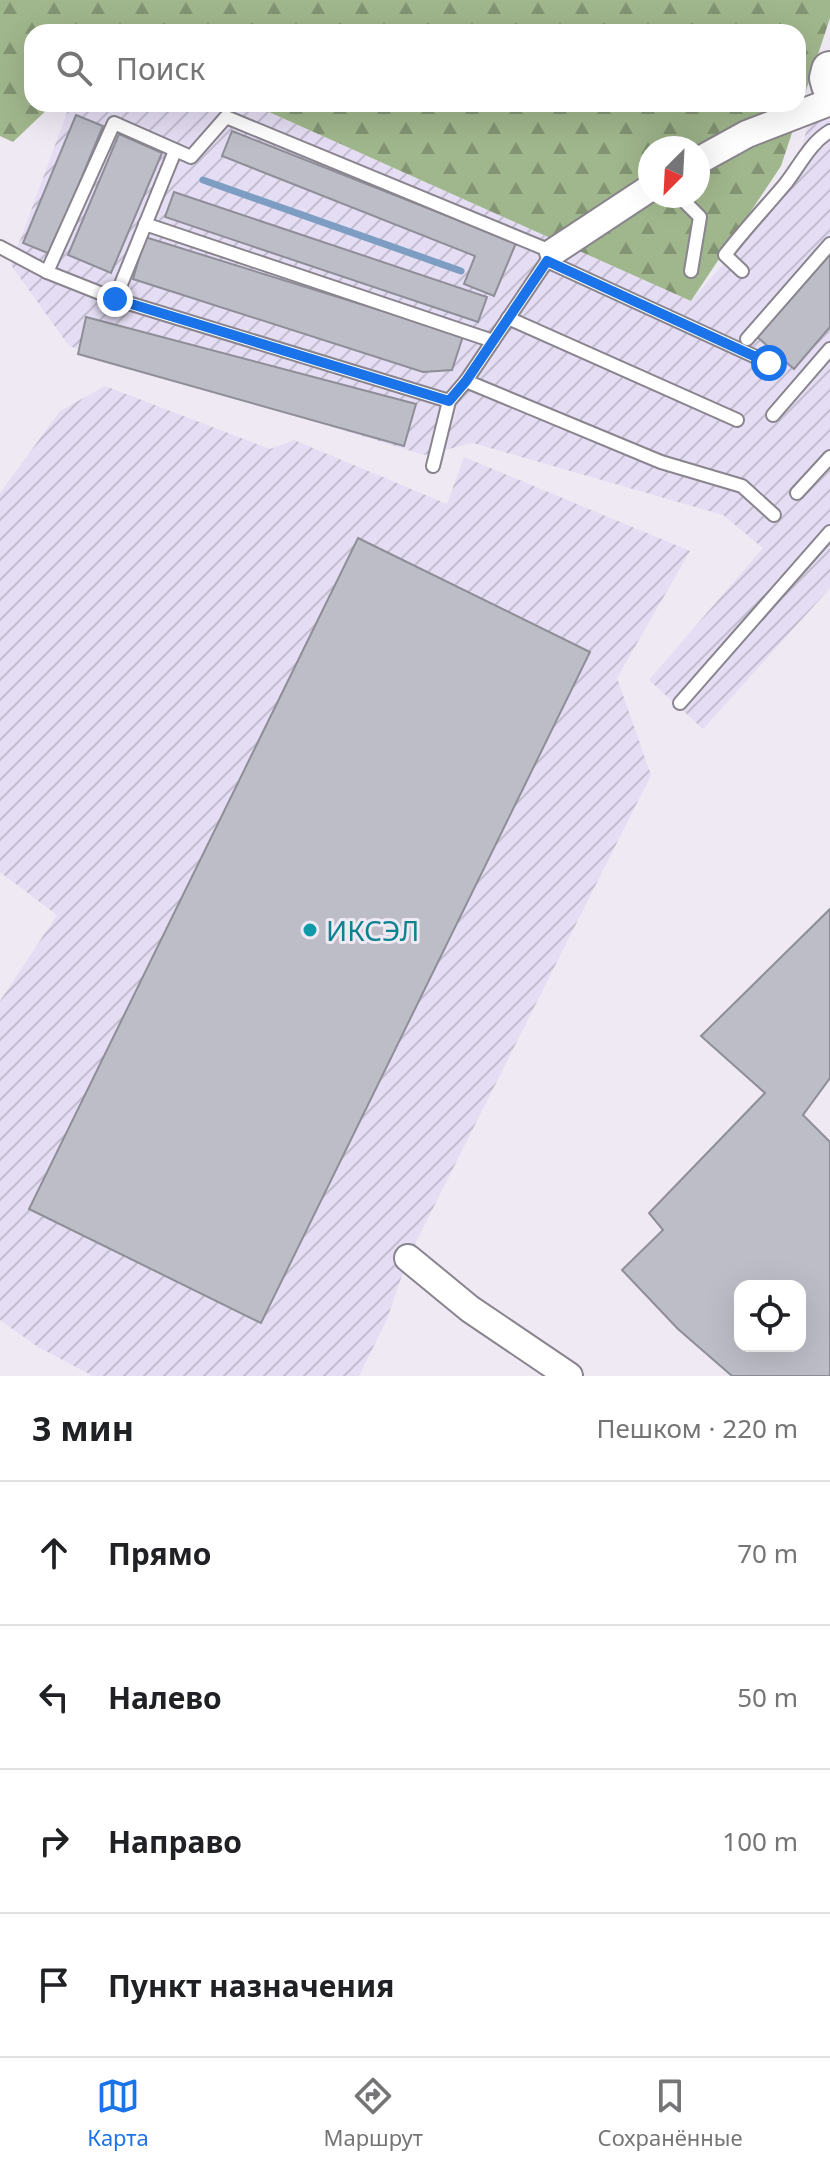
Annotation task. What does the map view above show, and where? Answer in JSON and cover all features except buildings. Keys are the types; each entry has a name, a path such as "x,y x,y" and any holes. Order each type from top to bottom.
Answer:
{"street":[{"path":"830,70 830,85"},
{"path":"806,111 830,102"},
{"path":"710,154 747,134 804,112"},
{"path":"550,257 638,196"},
{"path":"408,1258 470,1309 569,1376"}],"lane":[{"path":"47,272 114,123 191,157 226,117 550,257 769,363"},
{"path":"742,271 725,255 819,138 830,131"},
{"path":"115,299 175,151"},
{"path":"691,208 700,217 691,271"},
{"path":"145,224 493,341"},
{"path":"747,339 830,244"},
{"path":"0,247 47,272 115,299 449,401"},
{"path":"433,466 449,401 466,381 550,257"},
{"path":"508,318 737,420"},
{"path":"773,415 830,349"},
{"path":"466,381 661,462 742,486 774,515"},
{"path":"797,493 830,457"},
{"path":"680,703 830,532"}],"shaded area":[{"path":"830,87 830,588 703,729 649,680 763,548 723,515 473,443 424,455 69,346 11,265 67,112 269,112 691,301 791,186 817,93"},
{"path":"105,386 270,449 294,440 447,504 464,457 690,551 617,678 651,775 408,1258 387,1319 359,1376 93,1376 38,1347 0,1320 0,1001 57,915 0,872 0,493 60,411"}],"green space":[{"path":"0,0 830,0 830,18 806,90 806,24 24,24 24,112 45,112 13,142 0,136"},
{"path":"269,112 799,112 781,166 691,301"}],"waterway":[{"path":"203,180 461,271"}],"place":[{"name":"ИКСЭЛ","path":"310,930"}],"route":[{"path":"115,299 449,401 466,381 547,261 769,363"}]}
